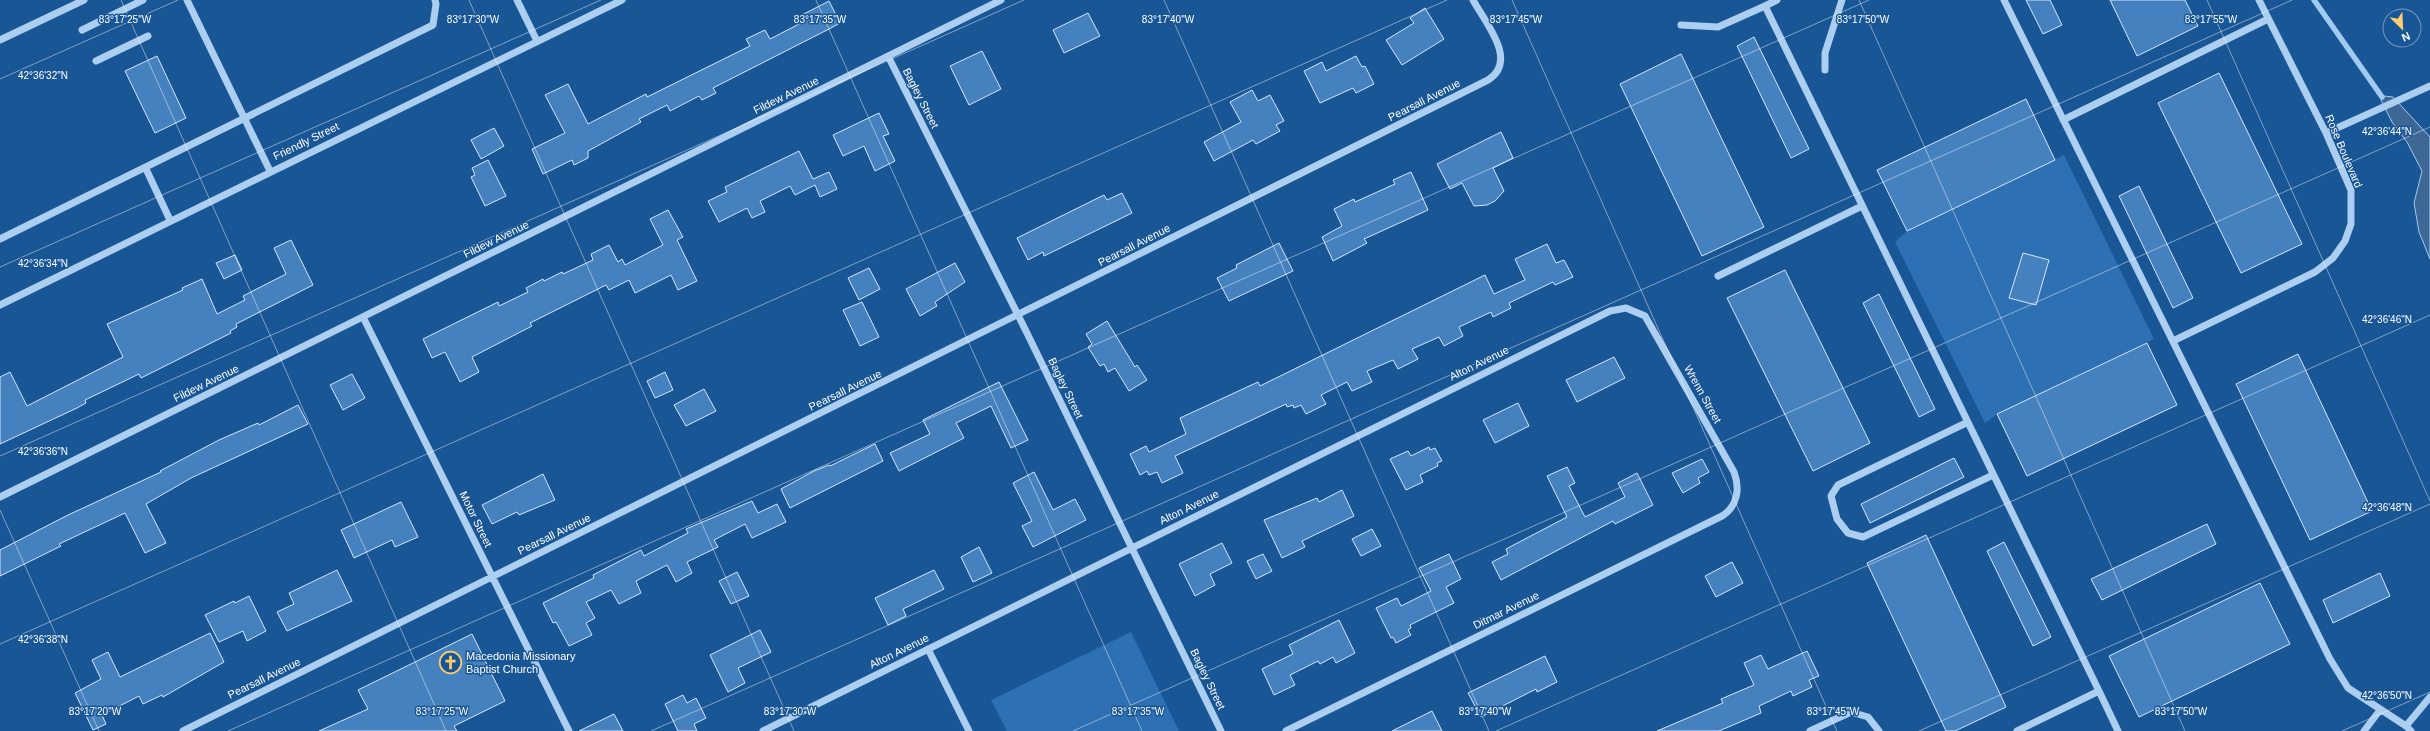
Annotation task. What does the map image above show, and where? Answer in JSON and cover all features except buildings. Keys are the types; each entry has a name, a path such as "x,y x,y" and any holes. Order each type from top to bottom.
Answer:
{"street":[{"path":"0,40 84,0"},
{"path":"82,30 143,0"},
{"path":"187,0 243,120 270,171"},
{"path":"0,239 146,169 433,25 436,4 435,0"},
{"path":"517,0 537,40"},
{"name":"Friendly Street","path":"0,305 537,40 622,0"},
{"name":"Fildew Avenue","path":"0,497 1002,0"},
{"name":"Pearsall Avenue","path":"183,731 1018,316 1488,80 1498,71 1501,55 1498,45 1473,0"},
{"path":"1681,25 1718,27 1777,0"},
{"path":"1825,70 1825,53 1842,0"},
{"path":"2004,0 2330,659 2348,688 2408,728 2430,697"},
{"name":"Rose Boulevard","path":"2173,341 2315,272 2333,258 2345,241 2351,224 2351,190 2326,133 2259,0"},
{"path":"1765,6 2118,731"},
{"path":"2063,120 2268,19"},
{"path":"96,61 148,36"},
{"name":"Bagley Street","path":"888,56 1018,316 1221,731"},
{"path":"2326,133 2371,111 2430,86"},
{"path":"146,169 170,220"},
{"path":"1718,276 1862,206"},
{"name":"Wrenn Street","path":"1626,308 1640,312 1650,321 1734,472 1738,485 1733,505"},
{"name":"Alton Avenue","path":"763,731 1610,311 1626,308"},
{"name":"Motor Street","path":"363,317 569,731"},
{"path":"1968,422 1838,485 1831,496 1837,519 1848,533 1863,537 1993,475"},
{"name":"Ditmar Avenue","path":"1286,731 1722,516 1733,505"},
{"path":"928,649 969,731"},
{"path":"2017,731 2099,691"},
{"path":"2364,731 2380,710"},
{"path":"1810,731 1851,712 1860,713 1872,720 1879,731"}],"shaded area":[{"path":"2384,96 2393,97 2430,137 2430,259 2419,232 2414,203 2422,171 2407,142 2392,122 2381,100"},
{"path":"2064,155 2154,339 1997,414 1985,423 1895,242 1907,231"},
{"path":"1131,632 1179,731 1007,731 991,700"}],"waterway":[{"path":"2314,0 2382,97"}],"place":[{"name":"Macedonia Missionary Baptist Church","path":"450,662"}]}
